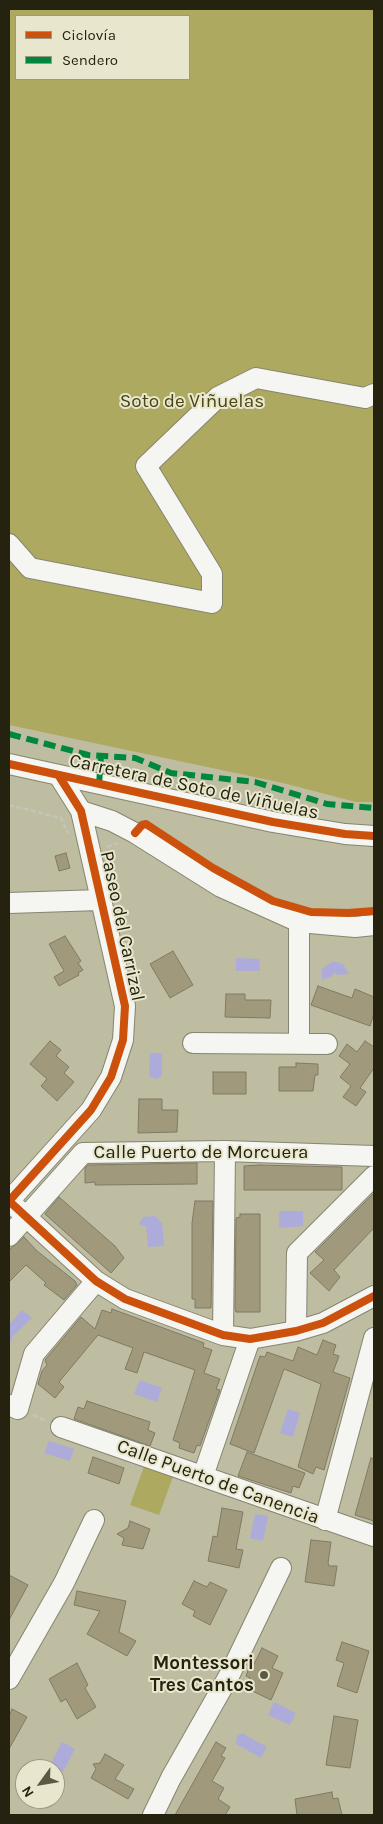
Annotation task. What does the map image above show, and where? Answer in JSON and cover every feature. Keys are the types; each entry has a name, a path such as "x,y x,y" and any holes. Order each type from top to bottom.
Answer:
{"street":[{"path":"9,544 30,568 212,603 212,574 146,466 218,397 256,378 365,398 374,394"},
{"name":"Carretera de Soto de Viñuelas","path":"9,764 273,822 345,834 374,836"},
{"name":"Paseo del Carrizal","path":"9,1201 91,1110 111,1077 123,1040 125,1006 81,811 59,776"},
{"path":"99,785 81,811 112,821 135,833 220,887 299,922 354,927 374,925"},
{"path":"9,903 100,900"},
{"path":"299,922 299,1042"},
{"path":"193,1043 299,1042 327,1044"},
{"path":"223,1335 225,1151"},
{"name":"Calle Puerto de Morcuera","path":"9,1236 83,1153 225,1151 374,1156"},
{"path":"296,1331 297,1253 374,1176"},
{"path":"9,1201 96,1281 125,1299 223,1335 250,1339 296,1331 323,1323 374,1296"},
{"path":"13,1407 34,1354 96,1281"},
{"path":"325,1520 372,1359 374,1338"},
{"path":"203,1476 250,1339"},
{"name":"Calle Puerto de Canencia","path":"62,1427 374,1536"},
{"path":"9,1679 64,1584 94,1520"},
{"path":"153,1815 171,1778 230,1674 281,1568"}],"path":[{"path":"9,804 61,818 71,841"},
{"path":"102,850 125,840 135,833"},
{"path":"13,1407 62,1427"}],"green space":[{"name":"Soto de Viñuelas","path":"9,9 374,9 374,802 356,802 283,783 9,725"},
{"path":"145,1464 174,1474 159,1515 130,1505"}],"water":[{"path":"236,958 259,959 260,971 236,971"},
{"path":"333,961 343,964 349,974 338,975 334,973 332,976 322,980 322,969"},
{"path":"150,1053 162,1053 162,1076 156,1079 149,1076"},
{"path":"279,1211 303,1211 303,1226 279,1228"},
{"path":"155,1216 162,1223 164,1246 148,1247 146,1226 139,1224 143,1217"},
{"path":"22,1310 32,1318 12,1337 12,1341 9,1341 9,1325"},
{"path":"140,1380 162,1388 157,1402 134,1394"},
{"path":"288,1409 300,1413 293,1437 280,1433"},
{"path":"49,1441 74,1449 70,1461 44,1453"},
{"path":"255,1514 268,1516 263,1541 250,1538"},
{"path":"274,1702 296,1713 290,1725 268,1715"},
{"path":"242,1733 267,1747 261,1758 236,1744 237,1736"},
{"path":"62,1742 75,1749 65,1768 65,1759 53,1759"}],"building":[{"path":"66,853 70,868 59,871 55,856"},
{"path":"65,936 81,961 78,963 83,970 78,973 79,975 59,986 54,977 64,971 49,944"},
{"path":"173,951 193,985 170,998 150,964"},
{"path":"318,986 352,998 355,989 374,997 374,1013 370,1026 311,1005"},
{"path":"226,994 245,994 245,1000 271,1000 270,1018 225,1017"},
{"path":"50,1041 61,1050 56,1056 69,1067 64,1073 74,1082 57,1101 41,1086 47,1079 30,1064"},
{"path":"365,1041 374,1047 374,1068 360,1088 366,1092 356,1106 343,1097 351,1086 340,1077 350,1064 339,1056 347,1044 357,1052"},
{"path":"296,1063 318,1064 318,1075 315,1075 313,1091 279,1091 279,1067 296,1067"},
{"path":"213,1072 246,1072 246,1094 213,1094"},
{"path":"139,1099 162,1099 162,1110 178,1110 177,1132 138,1133"},
{"path":"197,1163 197,1184 95,1185 95,1182 85,1183 85,1168 88,1165"},
{"path":"244,1166 342,1167 342,1190 244,1190"},
{"path":"374,1193 374,1228 334,1270 340,1277 329,1291 310,1273 324,1260 315,1252"},
{"path":"59,1197 115,1246 124,1258 111,1273 45,1214"},
{"path":"195,1201 213,1201 211,1308 195,1308 195,1299 192,1299 192,1223"},
{"path":"240,1214 260,1214 260,1312 236,1312 235,1308 236,1218 240,1217"},
{"path":"24,1237 37,1251 75,1281 77,1285 64,1300 44,1285 46,1283 26,1265 9,1282 9,1250"},
{"path":"112,1309 204,1343 203,1347 212,1350 204,1373 220,1379 216,1389 220,1390 200,1446 197,1445 194,1453 179,1448 180,1443 173,1440 195,1370 144,1352 137,1373 125,1369 133,1348 98,1335 59,1382 64,1387 55,1398 38,1384 42,1371 47,1365 45,1360 81,1317 95,1329 102,1310 111,1313"},
{"path":"323,1340 336,1345 333,1354 339,1356 333,1372 350,1378 324,1470 316,1467 313,1474 298,1467 321,1384 284,1369 254,1453 230,1444 260,1356 265,1357 267,1352 293,1361 298,1347 317,1355"},
{"path":"87,1401 150,1422 148,1430 155,1433 150,1446 74,1419 78,1407 84,1409"},
{"path":"247,1452 305,1473 299,1488 293,1486 291,1493 238,1476"},
{"path":"93,1457 124,1468 119,1484 88,1473"},
{"path":"371,1458 374,1459 374,1521 355,1515"},
{"path":"222,1508 243,1512 236,1549 243,1550 239,1568 208,1561 213,1536 217,1537"},
{"path":"130,1521 150,1529 143,1549 122,1545 124,1538 117,1534 128,1528"},
{"path":"311,1540 331,1542 328,1563 329,1566 337,1566 334,1586 305,1582"},
{"path":"9,1575 28,1585 9,1620"},
{"path":"194,1581 207,1587 210,1582 227,1590 210,1625 193,1616 195,1611 182,1604"},
{"path":"77,1591 126,1601 119,1632 136,1641 127,1656 87,1634 100,1611 74,1605"},
{"path":"342,1642 369,1651 357,1693 337,1686 344,1663 336,1660"},
{"name":"Montessori Tres Cantos","path":"262,1648 278,1656 272,1668 283,1673 271,1700 246,1688 250,1678 246,1676 250,1665 253,1666"},
{"path":"77,1663 88,1685 85,1688 96,1707 77,1719 66,1699 61,1702 49,1679"},
{"path":"12,1709 27,1717 9,1749 9,1716"},
{"path":"334,1716 358,1720 350,1768 326,1765"},
{"path":"216,1742 226,1748 221,1756 225,1758 212,1781 224,1788 218,1799 230,1807 225,1815 175,1815"},
{"path":"105,1754 124,1765 115,1779 134,1789 128,1799 91,1778 96,1769 93,1764 100,1763"},
{"path":"332,1792 333,1799 338,1798 342,1815 297,1815 295,1799"}],"marked path":[{"path":"9,734 88,755 135,758 171,773 255,782 327,804 374,808"},
{"path":"99,785 101,756"}],"cycle path":[{"path":"9,764 273,822 345,834 374,836"},
{"path":"9,1201 91,1110 111,1077 123,1040 125,1006 81,811 59,776"},
{"path":"135,833 142,825 146,824 213,868 273,901 311,912 348,913 374,911"},
{"path":"9,1201 96,1281 125,1299 223,1335 250,1339 296,1331 323,1323 374,1296"}],"place":[{"name":"Montessori Tres Cantos","path":"264,1675"}]}
